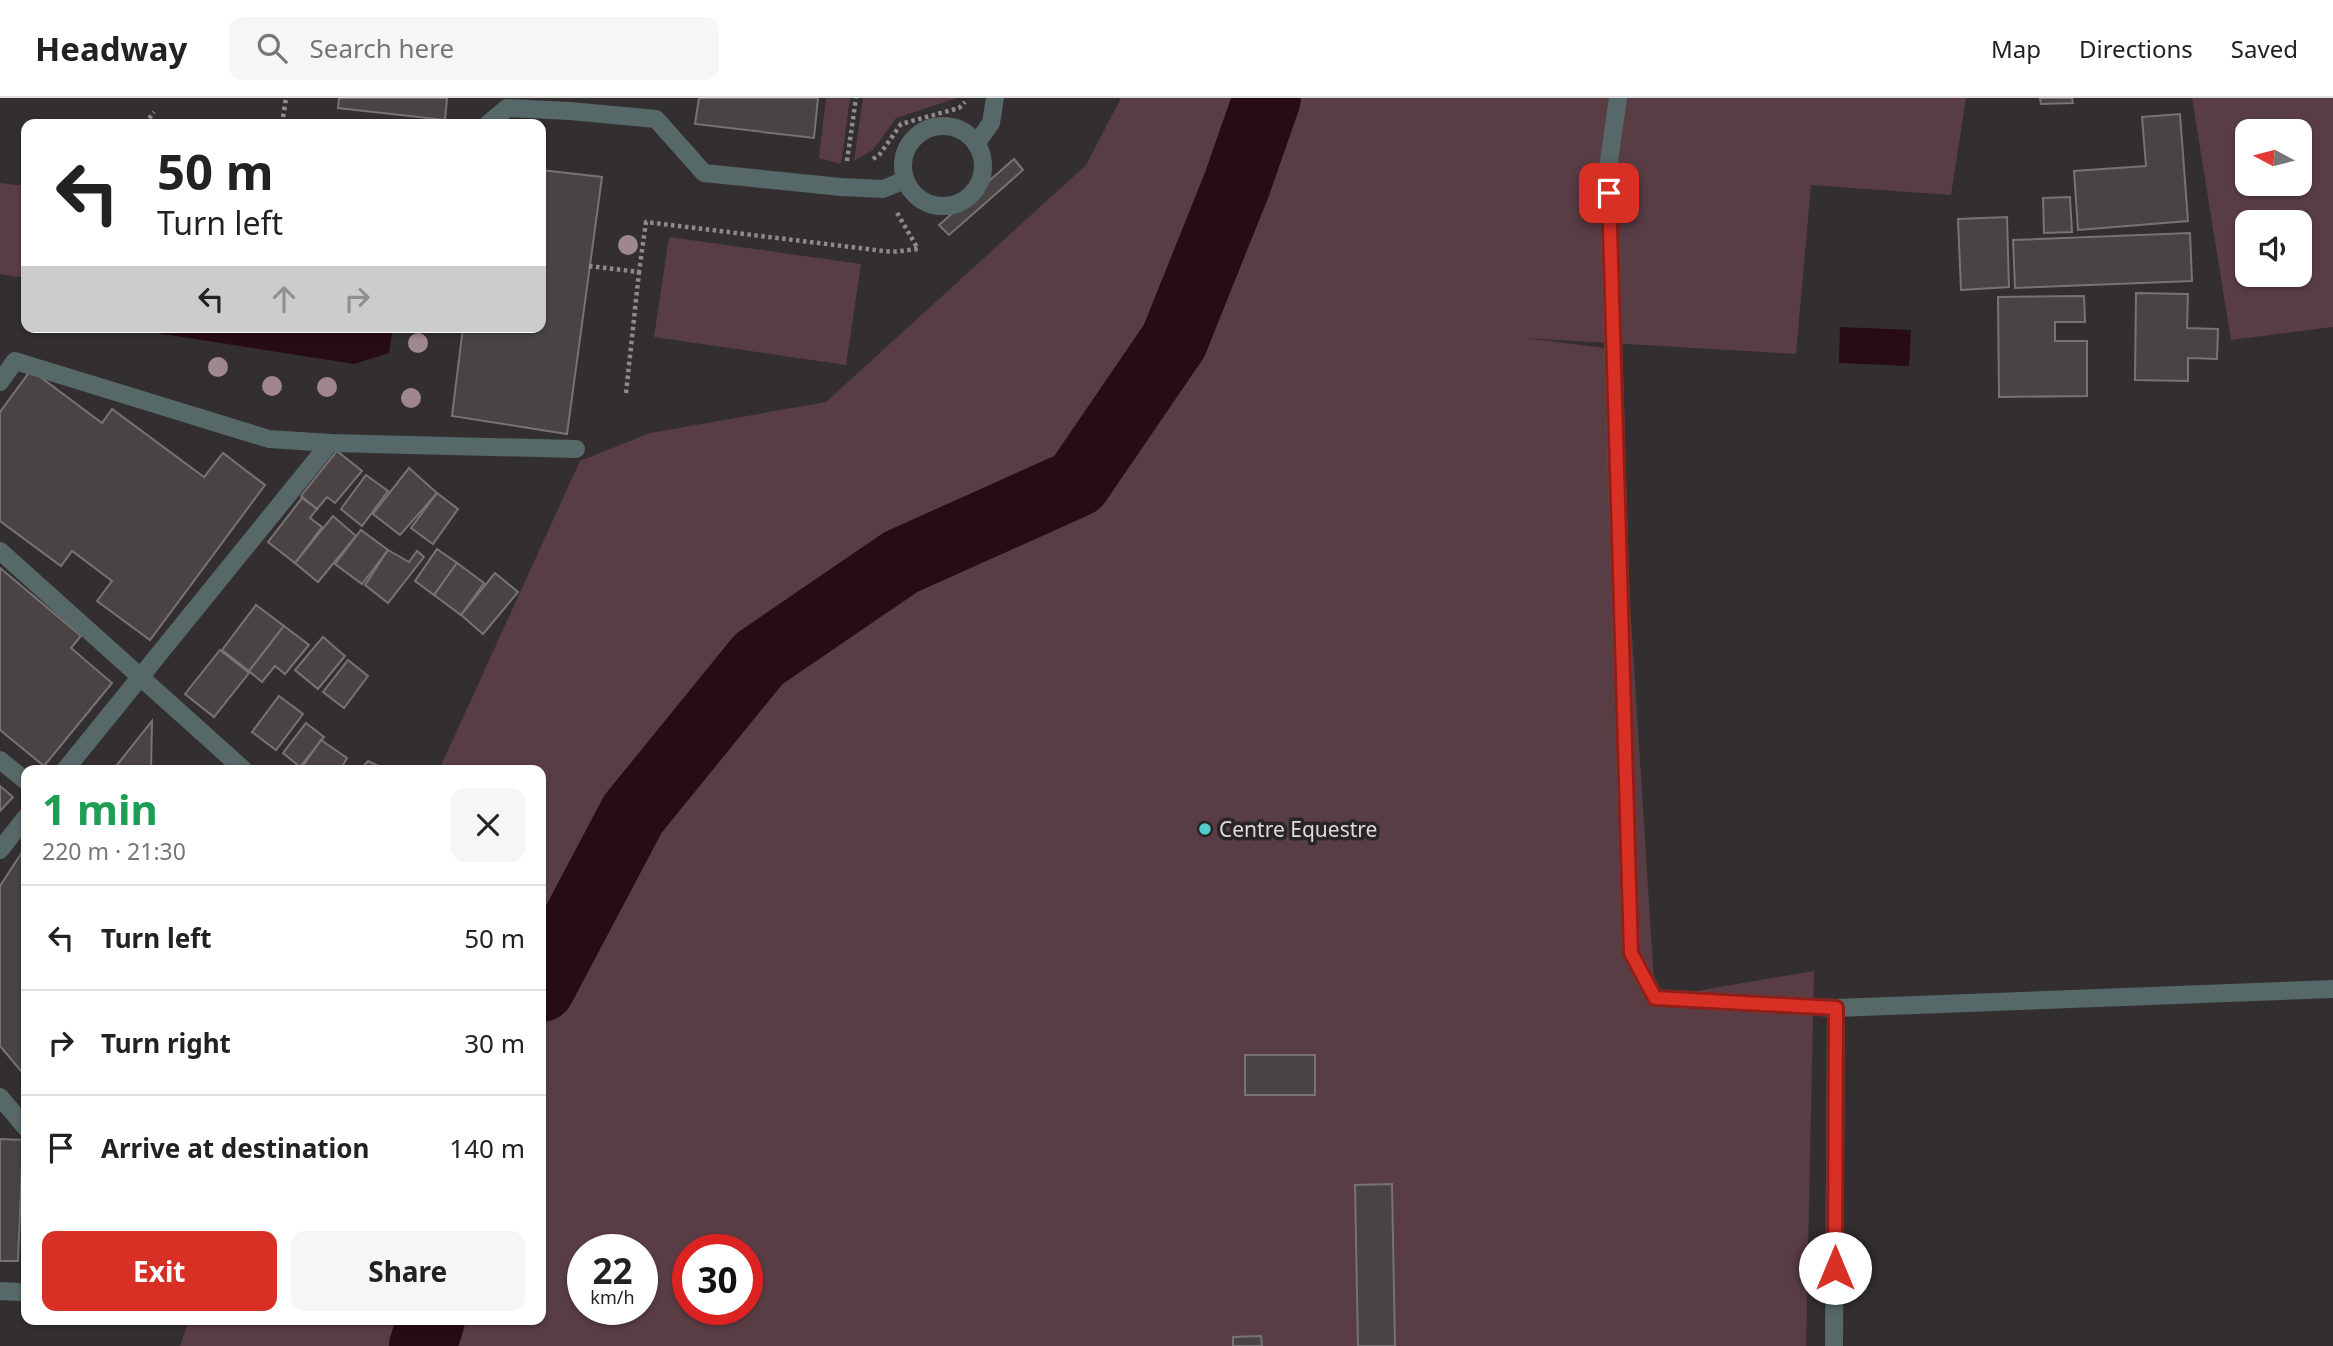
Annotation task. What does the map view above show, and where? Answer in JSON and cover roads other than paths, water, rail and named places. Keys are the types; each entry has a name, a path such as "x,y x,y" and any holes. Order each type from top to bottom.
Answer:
{"street":[{"path":"976,144 991,123 995,98"},
{"path":"1618,98 1608,167 1631,953 1655,998 1836,1008 2333,989"},
{"path":"494,119 507,108 656,119 704,173 883,189 905,180"},
{"path":"949,125 968,134 976,144 980,152 982,172 974,192 957,204 936,206 917,197 905,180 903,159 912,139 929,128 949,125"},
{"path":"0,382 15,361 269,439 576,449"},
{"path":"69,765 330,443"},
{"path":"0,551 237,765"},
{"path":"0,760 21,777"},
{"path":"0,850 21,823"},
{"path":"1834,1346 1836,1008"},
{"path":"0,1097 14,1120"},
{"path":"0,1291 21,1292"}],"waterway":[{"path":"546,979 633,814 759,659 901,562 1077,483 1174,341 1237,184 1267,98"},
{"path":"423,1346 429,1325"}],"place":[{"name":"Centre Equestre","path":"1205,829"}]}
